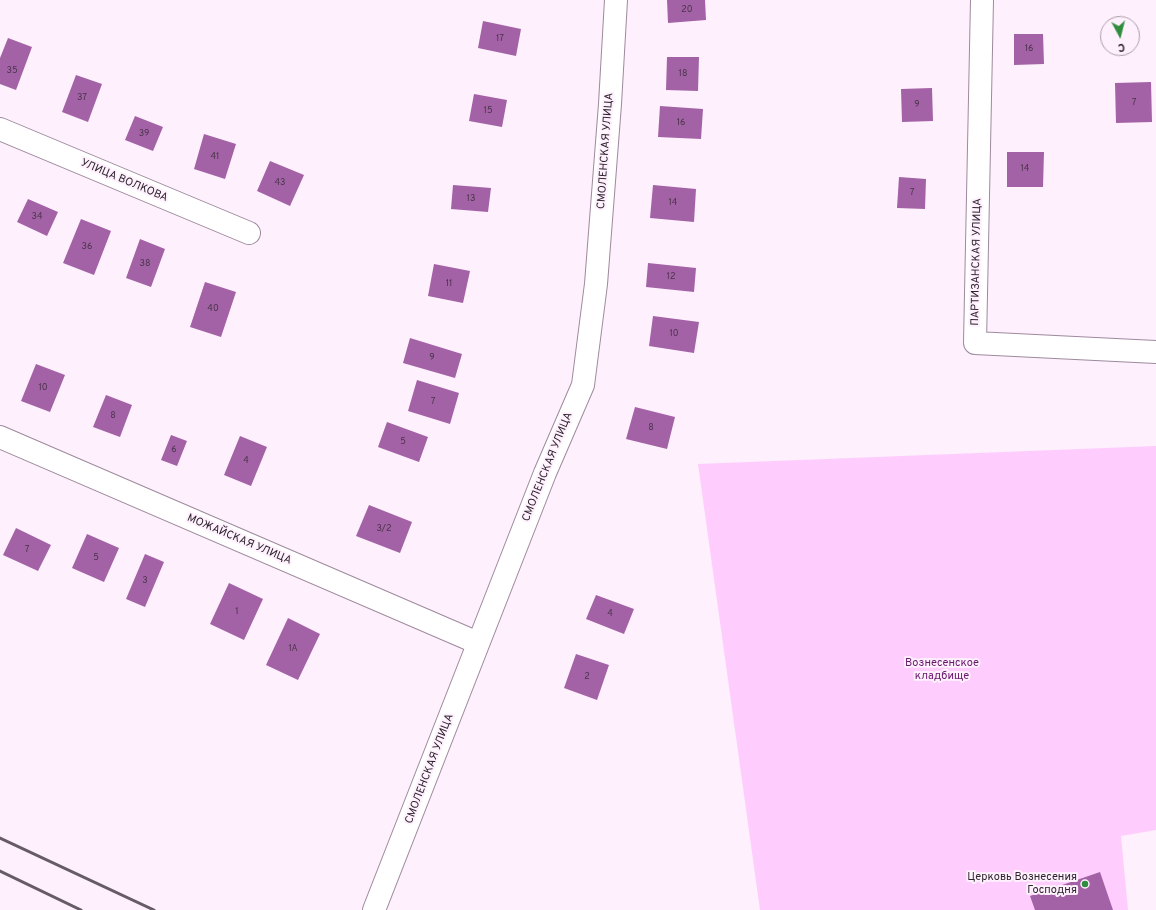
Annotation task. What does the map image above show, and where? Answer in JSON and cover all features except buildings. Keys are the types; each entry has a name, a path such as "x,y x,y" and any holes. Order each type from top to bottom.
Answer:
{"street":[{"name":"СМОЛЕНСКАЯ УЛИЦА","path":"380,908 478,643 545,473 583,385 596,284 610,104 616,0"},
{"name":"ПАРТИЗАНСКАЯ УЛИЦА","path":"982,0 975,343 1156,352"},
{"name":"УЛИЦА ВОЛКОВА","path":"0,129 248,233"},
{"name":"МОЖАЙСКАЯ УЛИЦА","path":"0,437 478,643"}],"green space":[{"name":"Вознесенское кладбище","path":"1156,446 1156,830 1121,836 1128,910 760,910 698,464"}],"railway":[{"path":"0,838 154,910"},
{"path":"0,871 81,910"}],"place":[{"name":"Церковь Вознесения Господня","path":"1085,884"}]}
